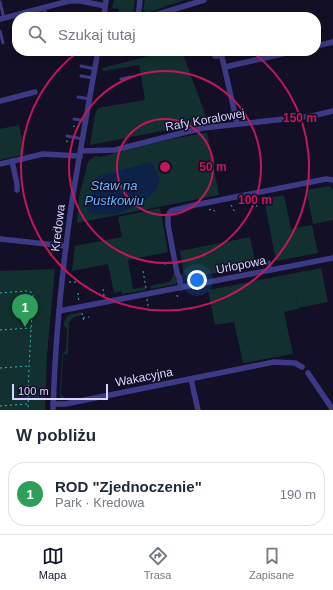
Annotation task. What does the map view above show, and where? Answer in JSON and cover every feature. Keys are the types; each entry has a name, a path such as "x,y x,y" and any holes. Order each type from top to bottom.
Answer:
{"street":[{"path":"27,12 44,8 56,2 75,0 106,3"},
{"path":"139,12 140,0"},
{"path":"165,12 204,0"},
{"path":"2,18 12,16"},
{"path":"321,45 333,42"},
{"name":"Kredowa","path":"53,407 59,312 66,246 72,199 97,56"},
{"path":"225,67 273,56"},
{"path":"222,57 237,124"},
{"path":"0,101 36,92"},
{"name":"Rafy Koralowej","path":"0,164 81,147 86,151 116,150 203,128 312,116 333,111"},
{"path":"12,161 17,190"},
{"path":"181,288 168,225 169,213 174,210 230,198 326,179 333,180"},
{"path":"0,239 66,246"},
{"name":"Urlopowa","path":"59,312 333,258"},
{"name":"Wakacyjna","path":"53,407 274,362 296,363 302,367"},
{"path":"308,373 333,410"},
{"name":"Wakacyjna","path":"191,379 198,410"}],"lane":[{"path":"0,2 2,18"},
{"path":"44,8 45,12"},
{"path":"0,31 3,43"},
{"path":"214,56 222,57"},
{"path":"81,66 95,69"},
{"path":"82,76 93,78"},
{"path":"121,79 131,78"},
{"path":"78,97 90,99"},
{"path":"74,119 86,121"},
{"path":"67,136 81,147"},
{"path":"269,262 271,270"}],"path":[{"path":"66,142 81,147"},
{"path":"230,198 231,205 236,214"},
{"path":"251,202 263,199"},
{"path":"256,201 257,207"},
{"path":"209,210 212,209 216,212"},
{"path":"52,230 68,232"},
{"path":"143,271 147,291"},
{"path":"69,282 76,282"},
{"path":"103,289 104,294"},
{"path":"0,293 26,291 33,295 28,410"},
{"path":"176,292 178,300"},
{"path":"78,293 80,304"},
{"path":"147,298 150,312"},
{"path":"82,312 84,322"},
{"path":"83,318 89,317"},
{"path":"0,330 31,328"},
{"path":"0,368 29,366"},
{"path":"0,406 28,404"}],"green space":[{"path":"114,0 135,0 133,12 119,12 119,9 112,8"},
{"path":"145,0 184,0 150,12 146,12 143,9"},
{"path":"149,56 184,56 208,122 90,145 95,114 98,108 145,100 139,65 103,71 102,68"},
{"path":"19,125 25,154 0,160 0,129"},
{"path":"207,133 219,195 77,223 79,197 88,162 94,156 100,157 163,141"},
{"path":"329,186 333,189 333,220 313,224 306,190"},
{"path":"284,195 291,229 312,225 318,253 276,261 264,199"},
{"path":"160,208 168,252 128,260 133,289 145,287 146,290 122,294 121,291 114,293 108,264 72,271 75,246 122,237 118,217"},
{"path":"250,237 256,265 190,278 184,274 180,251"},
{"path":"321,268 328,302 298,308 292,277 298,309 284,312 293,354 243,363 234,322 215,325 208,290"},
{"path":"55,269 47,355 45,410 0,410 0,271"},
{"path":"173,274 175,275 177,281 176,284 151,289 150,286 169,282 173,277"},
{"path":"81,312 82,315 74,317 69,322 68,354 63,355 61,394 65,398 63,399 60,396 62,355 66,350 67,329 64,326 64,322 67,317"}],"water":[{"name":"Staw na Pustkowiu","path":"151,162 159,177 159,182 154,192 136,206 123,212 111,214 90,214 87,209 93,192 94,180 98,176"}],"place":[{"name":"ROD \"Zjednoczenie\"","path":"25,327"}]}
